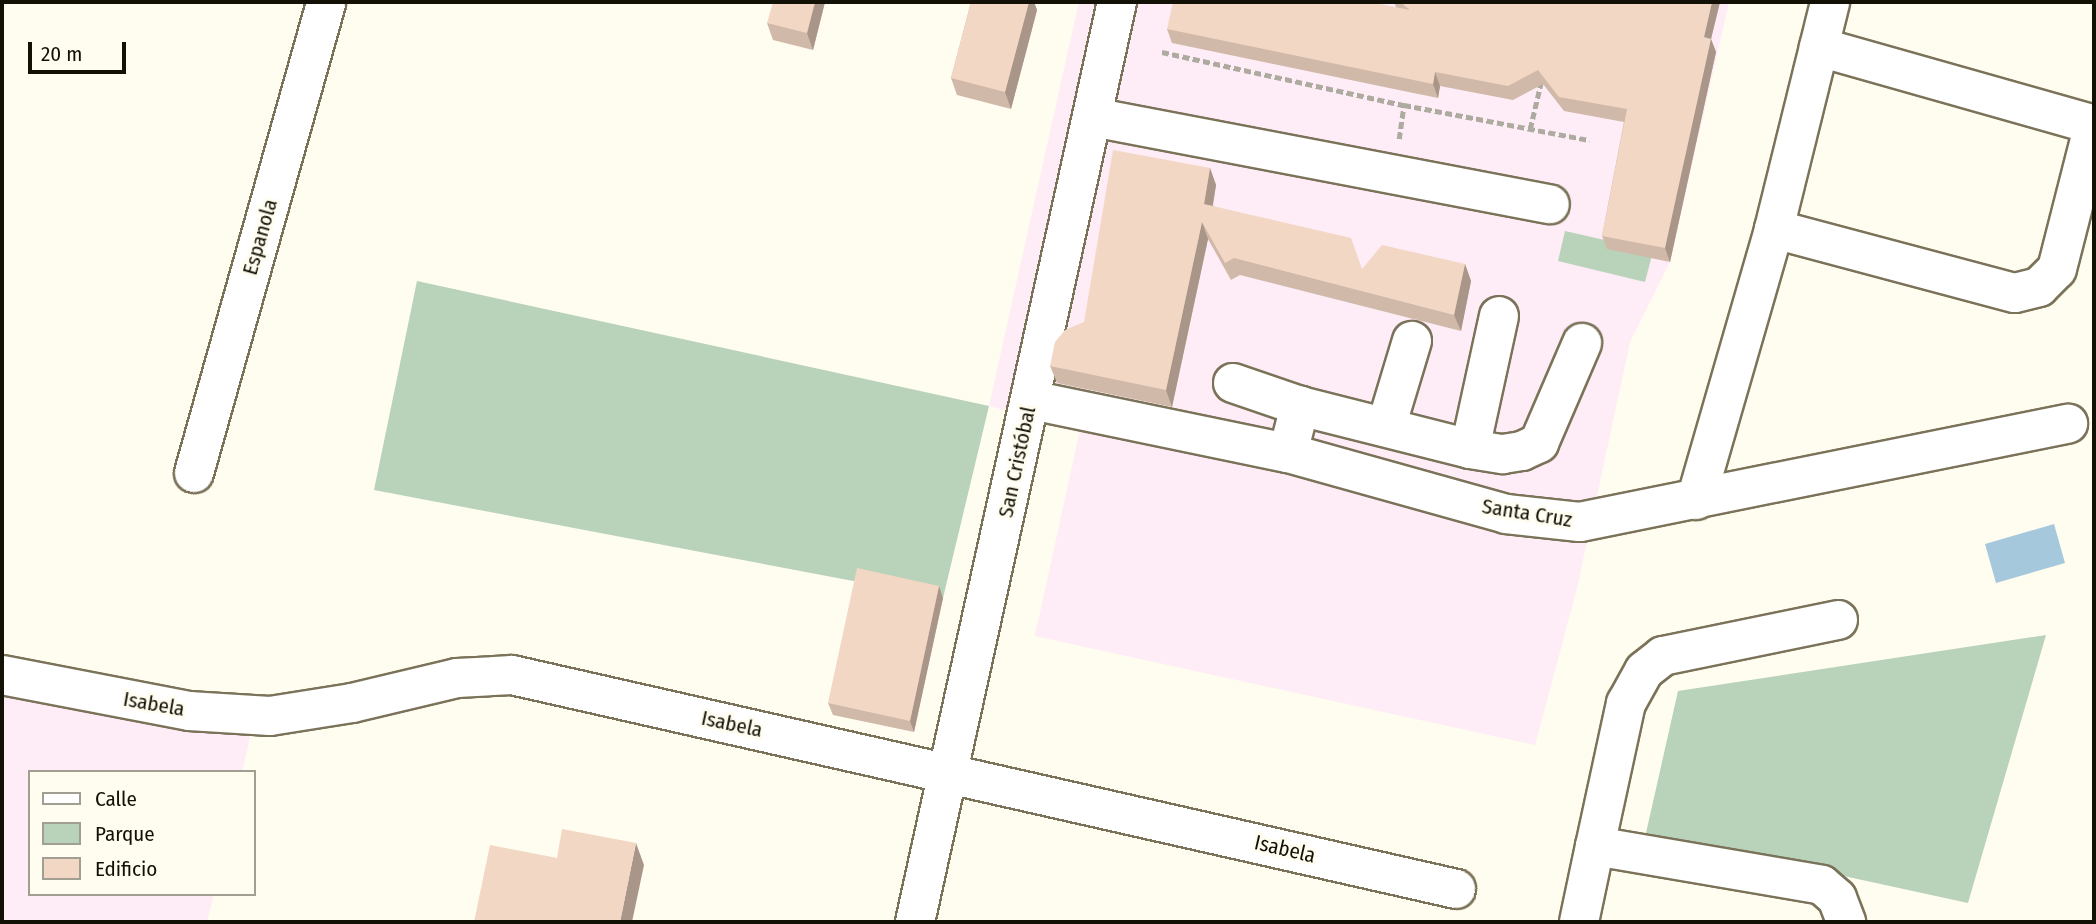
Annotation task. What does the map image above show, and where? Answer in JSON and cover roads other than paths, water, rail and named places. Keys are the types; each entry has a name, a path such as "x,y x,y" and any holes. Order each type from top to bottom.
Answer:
{"street":[{"name":"Espanola","path":"194,473 326,2"},
{"name":"San Cristóbal","path":"915,922 1117,2"},
{"path":"1696,500 1774,229 1830,2"},
{"path":"1774,229 2015,293 2039,287 2057,269 2094,125 1819,47"},
{"path":"1092,117 1550,204"},
{"path":"1471,449 1499,316"},
{"path":"1386,427 1412,341"},
{"path":"1233,383 1300,406 1471,449 1503,454 1539,443 1582,343"},
{"name":"Santa Cruz","path":"1031,400 1288,453 1518,515 1580,522 2068,425"},
{"path":"1288,453 1300,406"},
{"path":"1579,922 1626,703 1644,671 1663,656 1838,620"},
{"name":"Isabela","path":"2,675 189,712 270,716 352,704 457,678 512,675 948,771 1456,889"},
{"path":"1595,846 1822,885 1837,898 1846,922"}],"water":[{"path":"2054,524 2065,563 1996,583 1985,544"}]}
